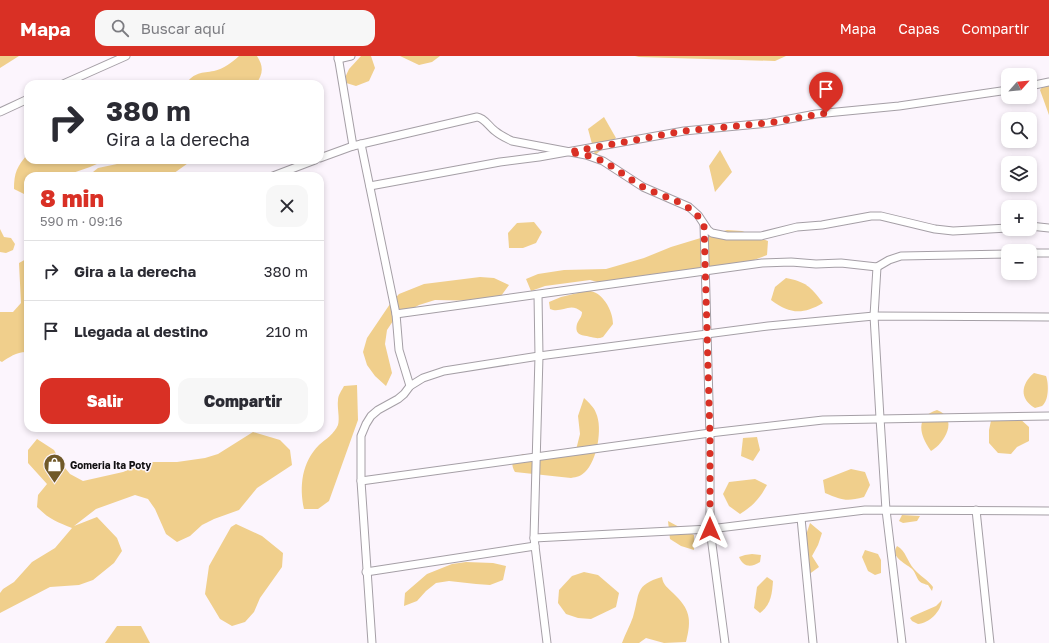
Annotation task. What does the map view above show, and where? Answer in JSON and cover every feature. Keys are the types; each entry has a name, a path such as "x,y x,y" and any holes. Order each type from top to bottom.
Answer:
{"street":[{"path":"72,80 126,56"},
{"path":"351,56 338,58 353,146"},
{"path":"1037,85 1049,82"},
{"path":"370,186 500,162 569,152 684,131 768,123 816,114 899,106 1001,91"},
{"path":"0,112 24,101"},
{"path":"324,157 353,146 477,117 481,118 493,130 503,137 512,141 586,155 603,161 643,187 689,207 698,215 712,234 749,237 761,236 797,227 822,225 870,216 881,216 935,229 953,231 1001,228"},
{"path":"361,144 396,314 399,350 410,386"},
{"path":"284,172 305,164"},
{"path":"704,225 710,433 710,529 725,643"},
{"path":"1037,227 1049,228"},
{"path":"1037,253 1049,253"},
{"path":"396,314 762,263 841,263 877,267 900,256 1001,254"},
{"path":"877,267 874,316 886,510 902,643"},
{"path":"538,295 539,356 534,538 547,643"},
{"path":"372,643 361,482 361,436 371,416 378,410 398,399 410,386 423,378 444,372 539,356 768,326 874,316 1049,317"},
{"path":"361,482 710,433 823,420 1049,416"},
{"path":"534,538 710,529 865,510 1049,511"},
{"path":"976,510 990,643"},
{"path":"801,518 813,643"},
{"path":"366,572 535,546"}],"shaded area":[{"path":"0,56 19,56 0,68"},
{"path":"239,56 257,56 262,67 260,77 258,80 189,80 195,75 221,69"},
{"path":"361,56 371,56 375,68 369,81 356,86 343,82 349,69"},
{"path":"400,56 440,56 432,62 419,65"},
{"path":"635,56 786,56 775,61"},
{"path":"1049,78 1049,115 1040,90"},
{"path":"604,117 616,138 595,155 588,129"},
{"path":"720,150 732,172 715,192 709,166"},
{"path":"24,159 24,164 97,164 76,172 24,172 24,194 14,189 17,170"},
{"path":"117,164 187,164 176,172 93,172 98,168"},
{"path":"534,222 542,232 536,243 523,248 509,248 508,233 517,223"},
{"path":"0,229 4,237 11,238 15,244 13,250 6,253 0,252"},
{"path":"727,230 742,231 768,241 767,255 754,260 715,269 657,276 631,285 616,287 590,280 545,286 531,291 526,279 538,274 564,270 606,269"},
{"path":"24,260 24,352 17,353 2,362 0,361 0,312 13,312 21,303 19,263"},
{"path":"480,277 494,278 509,285 501,296 488,301 435,300 419,305 395,318 387,330 385,344 392,373 386,386 375,376 367,365 363,352 367,338 390,304 399,294 424,284"},
{"path":"786,278 803,283 815,292 823,303 809,310 802,311 790,310 778,305 771,300 775,287"},
{"path":"586,291 597,293 605,302 611,313 613,324 601,338 585,336 578,333 576,328 582,312 578,309 550,309 549,302 561,297"},
{"path":"1034,373 1046,376 1048,383 1047,396 1044,404 1035,408 1026,400 1024,396 1024,387 1026,382"},
{"path":"357,385 358,420 329,501 318,509 304,509 302,483 305,467 313,452 332,434 338,425 338,398 344,386"},
{"path":"584,398 595,411 599,427 596,452 593,460 585,472 579,476 571,478 515,472 512,466 513,459 523,454 531,454 542,457 576,450 580,434 578,416"},
{"path":"937,410 944,414 947,419 948,430 941,442 931,451 924,439 921,428 925,417"},
{"path":"1006,413 1018,417 1029,427 1029,441 1017,447 1011,454 998,453 989,443 989,430 992,416"},
{"path":"253,432 280,440 290,450 292,465 257,488 239,510 202,525 190,536 177,542 166,534 155,509 148,499 135,495 96,509 74,526 97,517 117,538 122,551 114,563 93,580 79,585 50,587 0,613 0,593 3,589 14,582 32,562 55,548 72,528 50,518 37,507 38,495 47,484 28,463 28,450 37,439 54,450 61,463 70,474 83,481 123,472 148,462 177,462 205,458 218,454"},
{"path":"757,437 760,450 753,461 741,456 743,438"},
{"path":"851,469 865,472 870,485 864,497 844,500 825,493 823,480"},
{"path":"755,479 767,485 756,501 740,514 729,506 723,494 729,482"},
{"path":"902,515 920,516 917,521 903,523 899,521"},
{"path":"668,521 694,535 694,550 681,546 670,539"},
{"path":"810,523 822,533 812,556 819,567 808,575 801,564 801,550"},
{"path":"236,524 262,536 283,553 282,567 260,598 254,612 245,622 232,626 220,619 205,594 209,566 231,527"},
{"path":"897,546 904,553 914,569 933,587 932,591 928,585 918,580 911,568 897,557 895,550"},
{"path":"865,550 878,554 881,560 881,573 875,575 868,571 862,557"},
{"path":"745,555 761,555 760,562 748,566 743,563 739,557"},
{"path":"466,562 493,563 506,566 503,580 490,585 449,581 436,583 417,601 404,606 405,593 427,574 452,564"},
{"path":"584,572 598,575 619,593 616,607 591,619 578,618 566,614 558,603 559,590 572,576"},
{"path":"662,577 668,588 686,609 689,627 686,642 664,643 646,638 639,643 622,643 633,617 638,596 642,587 653,580"},
{"path":"767,577 773,581 771,595 769,603 760,613 754,608 757,587"},
{"path":"942,600 937,613 926,622 918,624 910,618 936,606"},
{"path":"117,626 141,626 150,643 105,643"}],"place":[{"name":"Gomeria Ita Poty","path":"54,484"}],"route":[{"path":"710,529 710,437 704,225 698,215 689,207 643,187 603,161 586,155 569,152 684,131 768,123 826,113"}]}
